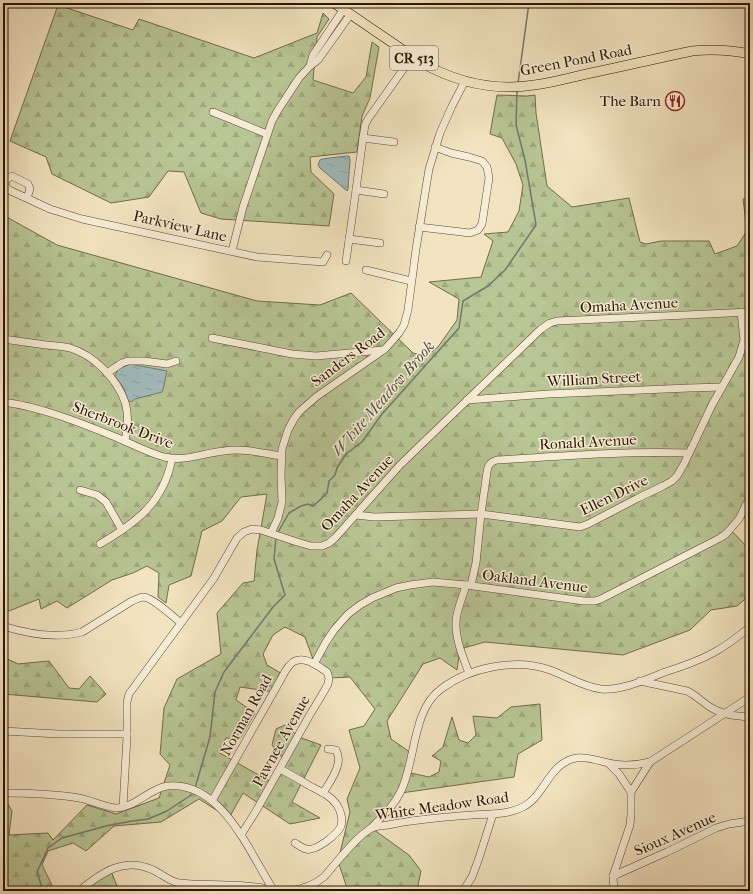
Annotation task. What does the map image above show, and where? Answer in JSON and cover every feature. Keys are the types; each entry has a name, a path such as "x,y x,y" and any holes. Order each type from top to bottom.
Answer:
{"main road":[{"name":"Green Pond Road","path":"334,3 412,57 434,69 470,83 486,85 534,86 692,51 728,50 750,54"}],"street":[{"path":"232,251 243,207 272,121 299,78 318,60 347,12"},
{"path":"346,261 365,125 412,57"},
{"name":"Sanders Road","path":"272,533 282,502 282,449 288,430 299,412 393,342 404,325 408,310 427,178 440,133 465,81"},
{"path":"213,112 267,134"},
{"path":"363,138 394,142"},
{"path":"419,227 470,233 478,230 482,224 488,178 487,167 482,161 435,147"},
{"path":"356,190 384,194"},
{"name":"Parkview Lane","path":"27,198 50,209 82,219 257,257 323,262 328,255"},
{"path":"349,239 380,243"},
{"path":"366,270 411,281"},
{"name":"Ellen Drive","path":"356,515 481,514 580,526 588,524 672,482 677,476 712,405 739,357 744,340 741,312"},
{"name":"Omaha Avenue","path":"123,807 127,734 127,702 129,694 214,578 237,538 244,532 261,530 311,546 322,546 329,543 400,465 541,329 550,323 557,321 750,312"},
{"path":"212,338 292,354 316,356 383,350"},
{"path":"3,339 71,348 86,355 103,367 116,384 125,401 128,426 125,441"},
{"path":"107,373 122,363 128,361 168,364 176,361"},
{"name":"William Street","path":"467,400 548,394 722,387"},
{"name":"Sherbrook Drive","path":"3,402 28,406 58,415 152,453 172,459 185,459 224,450 242,449 281,456"},
{"name":"Ronald Avenue","path":"481,514 488,465 498,460 625,453 689,453"},
{"path":"100,544 140,517 151,505 162,490 170,472 172,459"},
{"path":"80,490 96,495 106,502 122,530"},
{"name":"Oakland Avenue","path":"314,664 334,630 348,614 360,604 396,588 433,582 469,585 584,601 595,601 601,599 720,538 747,512 750,497"},
{"path":"470,674 462,656 456,632 456,621 476,563 481,514"},
{"path":"3,626 14,630 43,635 60,636 82,632 132,601 145,597 181,622"},
{"path":"371,828 392,807 401,791 408,771 417,730 426,707 435,694 442,688 465,675 491,667 509,664 549,670 585,685 603,689 622,687 689,664 713,653 750,627"},
{"name":"Norman Road","path":"212,801 281,678 290,665 294,661 303,660 314,664"},
{"name":"Pawnee Avenue","path":"241,835 328,684 329,678 327,672 314,664"},
{"path":"639,681 687,691 709,707 723,714 750,717"},
{"name":"White Meadow Road","path":"290,891 309,886 319,881 354,842 371,828 415,819 493,814 507,812 523,807 530,802 560,766 572,759 586,758 624,765 650,762 750,696"},
{"path":"3,732 127,734"},
{"path":"323,793 334,775 338,764 336,750 328,749"},
{"path":"614,891 613,876 630,825 631,792 650,762"},
{"path":"609,763 619,774 631,792"},
{"path":"280,769 323,793 333,800 340,810 341,826 325,843 315,848 306,850 295,843"},
{"path":"3,793 46,794 72,797 118,808 130,804 157,788 167,786 187,788 201,794 222,810 248,845 268,882 276,891"},
{"path":"463,891 472,877 493,814"},
{"name":"Sioux Avenue","path":"613,876 716,828 729,824 750,821"},
{"path":"79,891 98,876 114,868 123,865 135,864 149,868 169,880 178,883 230,885 276,891"}],"green space":[{"path":"58,5 133,30 139,19 254,58 317,33 323,13 329,19 317,37 313,80 353,93 366,77 372,42 379,47 370,98 362,116 357,152 310,157 311,172 334,194 329,226 221,219 201,213 184,172 168,171 149,197 111,203 52,174 46,157 10,141"},
{"path":"497,95 535,95 536,113 547,186 572,207 629,198 640,242 646,244 661,241 709,241 715,254 737,246 747,231 743,199 750,197 750,514 728,527 750,550 750,595 737,606 711,610 690,630 623,655 485,642 460,649 457,670 440,658 423,664 387,721 391,739 411,753 406,772 429,777 439,772 441,761 432,756 443,747 452,717 459,740 468,743 476,735 473,716 497,718 511,707 540,704 542,740 518,754 514,777 401,793 370,827 409,855 421,871 417,890 415,891 344,891 347,888 338,861 350,812 347,799 360,768 349,730 364,726 375,709 350,677 330,678 315,665 305,637 285,627 273,635 263,654 267,665 284,675 274,692 240,687 236,700 255,713 240,739 226,738 218,752 271,782 285,761 272,745 276,729 285,725 299,737 321,745 292,802 320,818 290,824 243,793 229,818 199,799 161,822 114,826 86,851 73,843 48,851 42,865 55,891 3,891 4,798 12,811 9,835 48,833 53,840 87,805 116,814 159,798 170,765 160,754 164,708 177,679 221,654 217,613 243,583 254,581 257,550 267,494 241,497 222,521 202,531 191,576 169,585 166,603 158,597 159,573 147,566 133,573 112,580 67,608 57,601 41,609 39,599 9,611 3,607 3,215 57,245 257,301 320,305 351,293 413,353 426,356 438,347 457,320 459,299 429,282 481,277 493,241 484,234 508,232 519,211 523,185 516,164 502,138 490,134"},
{"path":"3,657 18,664 49,661 69,688 79,689 90,676 106,694 97,702 3,694"},
{"path":"109,866 119,891 74,891"}],"water":[{"path":"349,156 350,160 347,191 318,165 322,159"},
{"path":"130,364 167,371 162,392 135,399 131,402 128,400 123,387 115,376 118,369"}],"waterway":[{"name":"White Meadow Brook","path":"518,83 529,3"},
{"name":"White Meadow Brook","path":"277,534 289,513 301,506 308,504 313,506 327,493 329,481 335,475 337,468 346,454 362,442 382,414 459,328 463,301 488,286 505,270 536,225 525,160 516,125 517,90"},
{"name":"White Meadow Brook","path":"195,788 210,737 215,692 224,672 273,607 285,595 274,559 276,537"},
{"name":"White Meadow Brook","path":"43,891 37,872 48,848 62,838 106,826 148,819 167,811 191,795"}],"place":[{"name":"The Barn","path":"675,101"}]}
